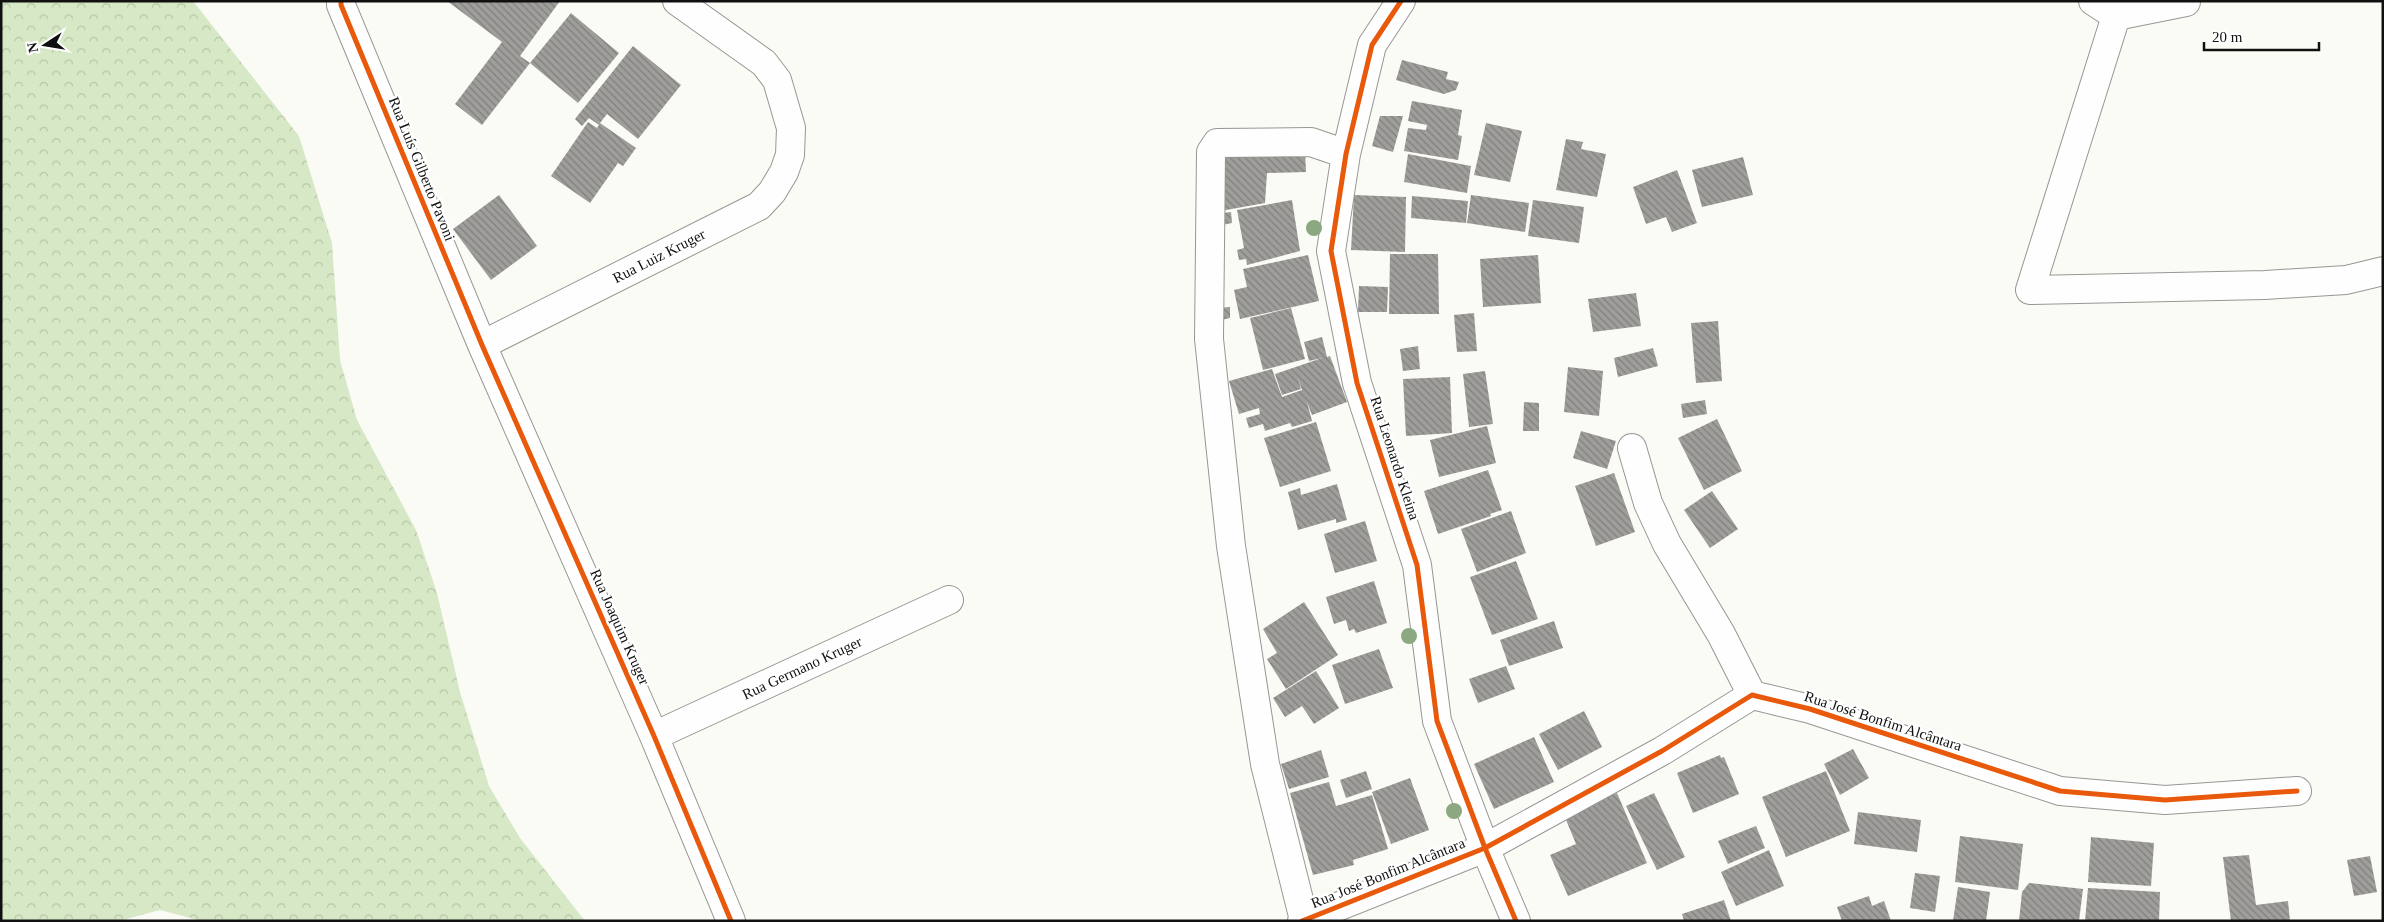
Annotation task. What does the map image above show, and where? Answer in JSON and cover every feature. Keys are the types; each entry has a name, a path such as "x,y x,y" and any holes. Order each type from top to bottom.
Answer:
{"street":[{"name":"Rua Luís Gilberto Pavoni","path":"341,1 341,5 482,345"},
{"name":"Rua Luiz Kruger","path":"482,345 759,206 772,192 784,172 790,155 791,128 777,80 764,63 677,1"},
{"name":"Rua Leonardo Kleina","path":"1401,1 1372,45 1346,154 1332,251 1357,383 1417,566 1436,721 1485,848 1516,921"},
{"path":"2093,1 2116,16 2186,2"},
{"path":"2116,16 2030,290 2265,285 2346,280 2383,272"},
{"path":"1303,920 1265,764 1231,546 1209,339 1211,152 1217,143 1312,142 1346,154"},
{"name":"Rua Joaquim Kruger","path":"482,345 654,736 730,921"},
{"path":"1632,448 1648,503 1667,544 1721,634 1752,695"},
{"name":"Rua Germano Kruger","path":"654,736 949,600"},
{"name":"Rua José Bonfim Alcântara","path":"1303,920 1485,848 1662,751 1752,695 1810,709 2060,791 2166,800 2297,791"}],"green space":[{"path":"1,1 193,1 299,136 332,243 340,360 357,420 416,530 437,593 460,692 489,786 520,838 585,921 202,921 160,910 119,921 1,921"}],"building":[{"path":"447,1 560,1 520,56 530,63 482,125 455,104 502,42"},
{"path":"571,13 619,53 578,103 530,63"},
{"path":"633,46 681,85 638,139 607,114 600,123 636,148 623,166 618,163 590,203 551,176 588,122 597,128 599,125 589,118 582,126 575,119"},
{"path":"1402,60 1448,72 1446,79 1459,82 1456,90 1444,94 1396,80"},
{"path":"1412,101 1462,110 1458,135 1462,136 1458,160 1404,151 1408,128 1426,130 1427,125 1408,121"},
{"path":"1380,116 1403,116 1393,152 1372,146"},
{"path":"1486,123 1522,131 1510,182 1474,175"},
{"path":"1566,139 1583,142 1581,149 1606,154 1597,197 1556,190"},
{"path":"1305,150 1306,172 1267,173 1265,203 1215,212 1222,152"},
{"path":"1408,154 1471,166 1467,193 1404,182"},
{"path":"1743,157 1753,195 1702,207 1692,170"},
{"path":"1677,170 1697,223 1672,232 1666,217 1646,224 1633,187"},
{"path":"499,195 537,246 491,280 453,229"},
{"path":"1354,195 1406,197 1405,252 1351,250"},
{"path":"1471,195 1529,203 1525,232 1467,223"},
{"path":"1412,196 1468,201 1466,223 1411,218"},
{"path":"1292,200 1300,251 1247,265 1246,259 1239,260 1237,250 1244,248 1237,210"},
{"path":"1533,200 1584,207 1579,243 1528,236"},
{"path":"1231,212 1232,223 1217,226 1215,214"},
{"path":"1390,254 1438,254 1439,314 1389,314"},
{"path":"1308,255 1319,301 1240,319 1234,290 1247,287 1243,269"},
{"path":"1538,255 1541,303 1483,307 1480,259"},
{"path":"1359,286 1388,287 1387,312 1358,312"},
{"path":"1636,293 1641,326 1593,332 1588,299"},
{"path":"1230,307 1230,318 1217,321 1216,308"},
{"path":"1291,308 1305,359 1263,370 1250,318"},
{"path":"1474,313 1477,351 1457,352 1454,315"},
{"path":"1718,321 1722,381 1696,383 1691,323"},
{"path":"1322,337 1327,357 1330,356 1347,402 1312,415 1307,402 1312,421 1292,427 1290,423 1265,431 1263,424 1249,428 1246,418 1260,414 1259,408 1239,414 1229,381 1272,369 1282,397 1302,390 1298,378 1301,389 1282,395 1275,374 1322,358 1309,361 1304,342"},
{"path":"1418,346 1420,369 1403,371 1400,349"},
{"path":"1653,348 1658,366 1618,377 1614,358"},
{"path":"1568,367 1603,371 1599,416 1564,412"},
{"path":"1485,371 1493,424 1469,427 1463,374"},
{"path":"1450,377 1452,433 1406,436 1403,379"},
{"path":"1705,400 1707,414 1683,418 1681,404"},
{"path":"1524,402 1539,403 1539,431 1523,431"},
{"path":"1717,419 1742,471 1704,490 1678,438"},
{"path":"1316,422 1331,471 1280,487 1264,438"},
{"path":"1487,426 1496,463 1439,477 1430,440"},
{"path":"1581,431 1616,441 1607,469 1573,458"},
{"path":"1488,470 1502,510 1490,514 1491,516 1438,534 1424,491"},
{"path":"1614,473 1635,532 1596,546 1575,486"},
{"path":"1337,484 1347,520 1336,523 1336,519 1298,530 1288,492 1300,488 1301,495"},
{"path":"1712,491 1738,529 1710,548 1684,510"},
{"path":"1511,511 1526,553 1477,572 1461,529"},
{"path":"1365,521 1377,561 1335,573 1324,534"},
{"path":"1516,561 1538,619 1492,635 1470,577"},
{"path":"1374,581 1387,623 1356,633 1354,629 1349,631 1346,620 1334,624 1326,597"},
{"path":"1304,602 1338,655 1286,689 1267,659 1277,653 1263,629"},
{"path":"1554,621 1563,648 1509,666 1500,640"},
{"path":"1379,649 1393,688 1345,704 1332,665"},
{"path":"1506,666 1515,689 1478,703 1469,679"},
{"path":"1316,671 1339,708 1314,724 1302,706 1285,717 1273,698"},
{"path":"1584,711 1602,747 1558,770 1539,734"},
{"path":"1534,737 1554,782 1494,809 1474,764"},
{"path":"1853,749 1869,778 1840,795 1824,764"},
{"path":"1321,750 1329,777 1289,789 1281,764"},
{"path":"1720,755 1721,758 1724,757 1739,794 1693,813 1677,773"},
{"path":"1366,771 1372,789 1346,798 1340,780"},
{"path":"1826,771 1850,831 1786,857 1762,797"},
{"path":"1410,778 1429,830 1391,844 1372,792"},
{"path":"1329,782 1336,806 1372,795 1388,849 1353,860 1354,865 1313,875 1290,793"},
{"path":"1617,793 1647,863 1568,896 1550,855 1576,844 1564,815"},
{"path":"1654,793 1685,857 1657,870 1626,806"},
{"path":"1858,812 1921,820 1917,852 1854,844"},
{"path":"1756,826 1765,848 1728,864 1718,841"},
{"path":"1960,836 2023,844 2018,890 1955,882"},
{"path":"2091,837 2154,843 2151,886 2088,882"},
{"path":"1769,850 1784,886 1736,906 1721,872"},
{"path":"2249,855 2256,905 2288,901 2290,921 2231,921 2223,857"},
{"path":"2370,856 2377,892 2354,896 2347,860"},
{"path":"1915,873 1940,876 1935,912 1910,908"},
{"path":"2029,883 2083,889 2079,921 2019,921 2022,892"},
{"path":"1958,887 1990,892 1986,921 1953,921"},
{"path":"2088,888 2160,892 2159,921 2085,921"},
{"path":"1869,896 1872,906 1884,901 1891,921 1842,921 1837,907"},
{"path":"1724,900 1731,921 1684,921 1682,914"}],"cycle path":[{"path":"341,1 341,5 482,345 654,736 731,921"},
{"path":"1401,1 1372,45 1346,154 1331,251 1357,383 1417,565 1437,721 1485,848 1516,921"},
{"path":"1302,921 1485,848 1662,751 1752,695 1810,709 2060,791 2165,800 2297,791"}]}
